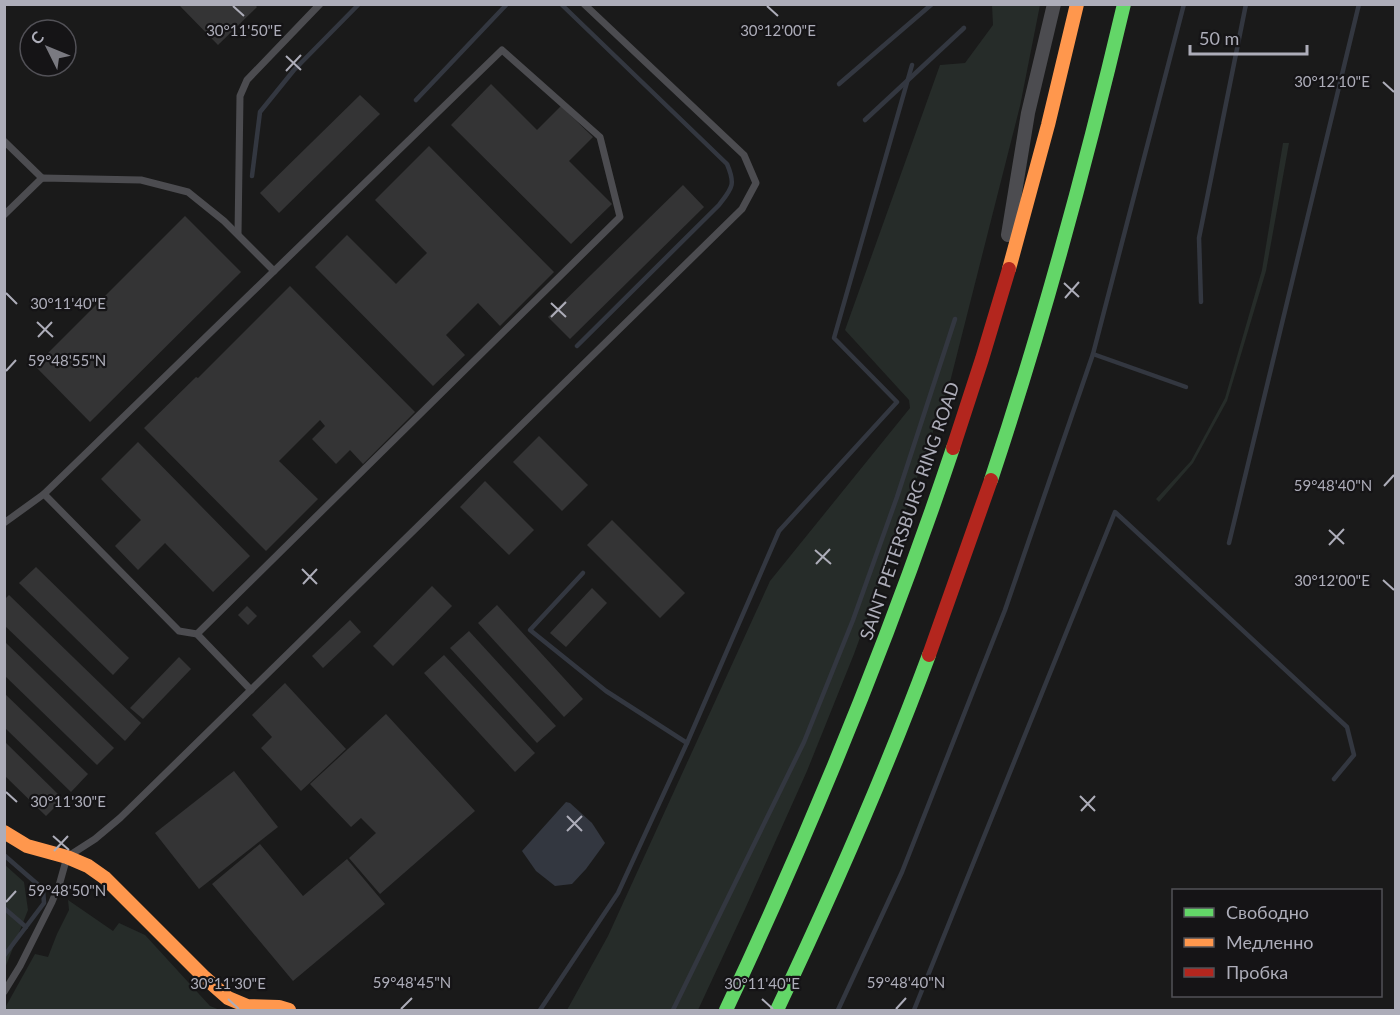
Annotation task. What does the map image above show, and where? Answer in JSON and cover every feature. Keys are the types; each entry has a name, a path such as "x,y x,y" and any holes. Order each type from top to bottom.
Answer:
{"main road":[{"name":"SAINT PETERSBURG RING ROAD","path":"726,1011 820,801 875,664 941,485 993,324 1028,199 1077,4"},
{"path":"777,1011 872,799 924,671 985,498 1038,334 1074,209 1124,4"},
{"path":"4,832 27,846 67,857 88,866 105,878 228,998 247,1006 279,1007 290,1011"}],"street":[{"path":"993,324 1028,113 1054,4"}],"lane":[{"path":"238,234 240,96 247,80 320,4"},
{"path":"4,992 20,966 52,902 67,857 120,818 742,209 756,183 744,154 584,4"},
{"path":"4,524 44,494 502,50 600,137 620,217 197,634"},
{"path":"4,141 42,178 141,180 188,192 224,220 274,271"},
{"path":"4,215 42,178"},
{"path":"44,494 179,631 197,634 251,690"}],"shaded area":[{"path":"992,5 1040,5 1020,106 950,382 854,654 807,771 698,1010 567,1010 608,936 770,581 910,408 909,400 845,330 940,65 965,63 993,25"},
{"path":"1283,143 1289,143 1266,271 1227,401 1193,463 1159,502 1156,499 1191,461 1225,398 1262,270"},
{"path":"566,802 592,823 605,843 572,884 555,886 536,871 522,851"},
{"path":"5,865 24,882 28,910 5,968"},
{"path":"68,900 113,931 119,923 145,935 210,1006 220,1010 5,1010 35,954 48,957 69,910"}],"building":[{"path":"179,5 255,5 257,7 218,45"},
{"path":"491,84 537,130 561,106 593,137 569,161 612,204 571,244 451,125"},
{"path":"360,95 380,114 279,213 260,193"},
{"path":"429,146 554,272 500,326 478,303 446,335 465,355 433,386 315,267 347,235 396,284 427,253 375,200"},
{"path":"683,185 704,207 570,339 548,317"},
{"path":"185,216 241,272 90,422 35,366"},
{"path":"290,286 415,412 363,464 350,450 336,464 312,439 325,426 320,420 279,461 318,499 266,551 144,428 196,377 198,378"},
{"path":"539,436 588,485 562,511 513,462"},
{"path":"138,442 250,556 213,592 165,543 138,570 115,546 141,520 101,479"},
{"path":"485,481 534,530 509,555 460,507"},
{"path":"612,520 685,593 660,618 587,545"},
{"path":"36,567 129,658 113,675 19,583"},
{"path":"432,586 452,606 393,666 373,646"},
{"path":"592,588 607,603 566,647 550,633"},
{"path":"9,595 141,723 125,741 4,625 4,600"},
{"path":"497,605 583,699 564,717 478,623"},
{"path":"247,606 257,616 248,625 238,615"},
{"path":"350,620 361,632 323,668 312,656"},
{"path":"469,631 556,726 537,743 450,648"},
{"path":"4,641 114,748 97,765 4,675"},
{"path":"444,655 535,753 515,772 424,673"},
{"path":"179,657 191,669 143,719 130,708"},
{"path":"285,683 346,749 301,791 261,748 272,737 252,715"},
{"path":"4,693 88,774 71,792 4,727"},
{"path":"386,714 475,811 380,894 349,858 376,833 361,818 351,827 310,784"},
{"path":"4,741 63,799 46,816 4,775"},
{"path":"234,771 278,827 199,889 155,833"},
{"path":"260,844 303,896 347,859 385,904 293,981 212,884"}],"waterway":[{"path":"252,176 260,112 294,70 359,4"},
{"path":"416,100 507,4"},
{"path":"561,4 727,164 732,182 730,190 719,205 577,346"},
{"path":"839,84 932,4"},
{"path":"838,1010 902,872 1005,610 1093,354 1184,4"},
{"path":"1201,302 1199,238 1246,4"},
{"path":"1229,543 1359,4"},
{"path":"865,120 964,28"},
{"path":"540,1010 618,893 687,743 779,531 897,402 834,338 912,65"},
{"path":"673,1010 804,742 853,620 897,497 955,319"},
{"path":"1093,354 1186,387"},
{"path":"914,1010 1115,512 1347,727 1354,755 1334,779"},
{"path":"583,573 530,630 606,691 687,743"},
{"path":"4,855 43,889 44,903 4,956"},
{"path":"4,908 26,927"}],"traffic: fast":[{"path":"991,480 1063,244 1124,4"},
{"path":"726,1010 789,872 848,732 903,591 953,448"},
{"path":"777,1010 857,834 929,655"}],"traffic: slow":[{"path":"1009,269 1048,125 1077,4"},
{"path":"4,832 27,846 67,857 88,866 105,878 228,998 247,1006 279,1007 289,1010"}],"traffic: jam":[{"path":"953,448 1009,269"},
{"path":"929,655 991,480"}]}
